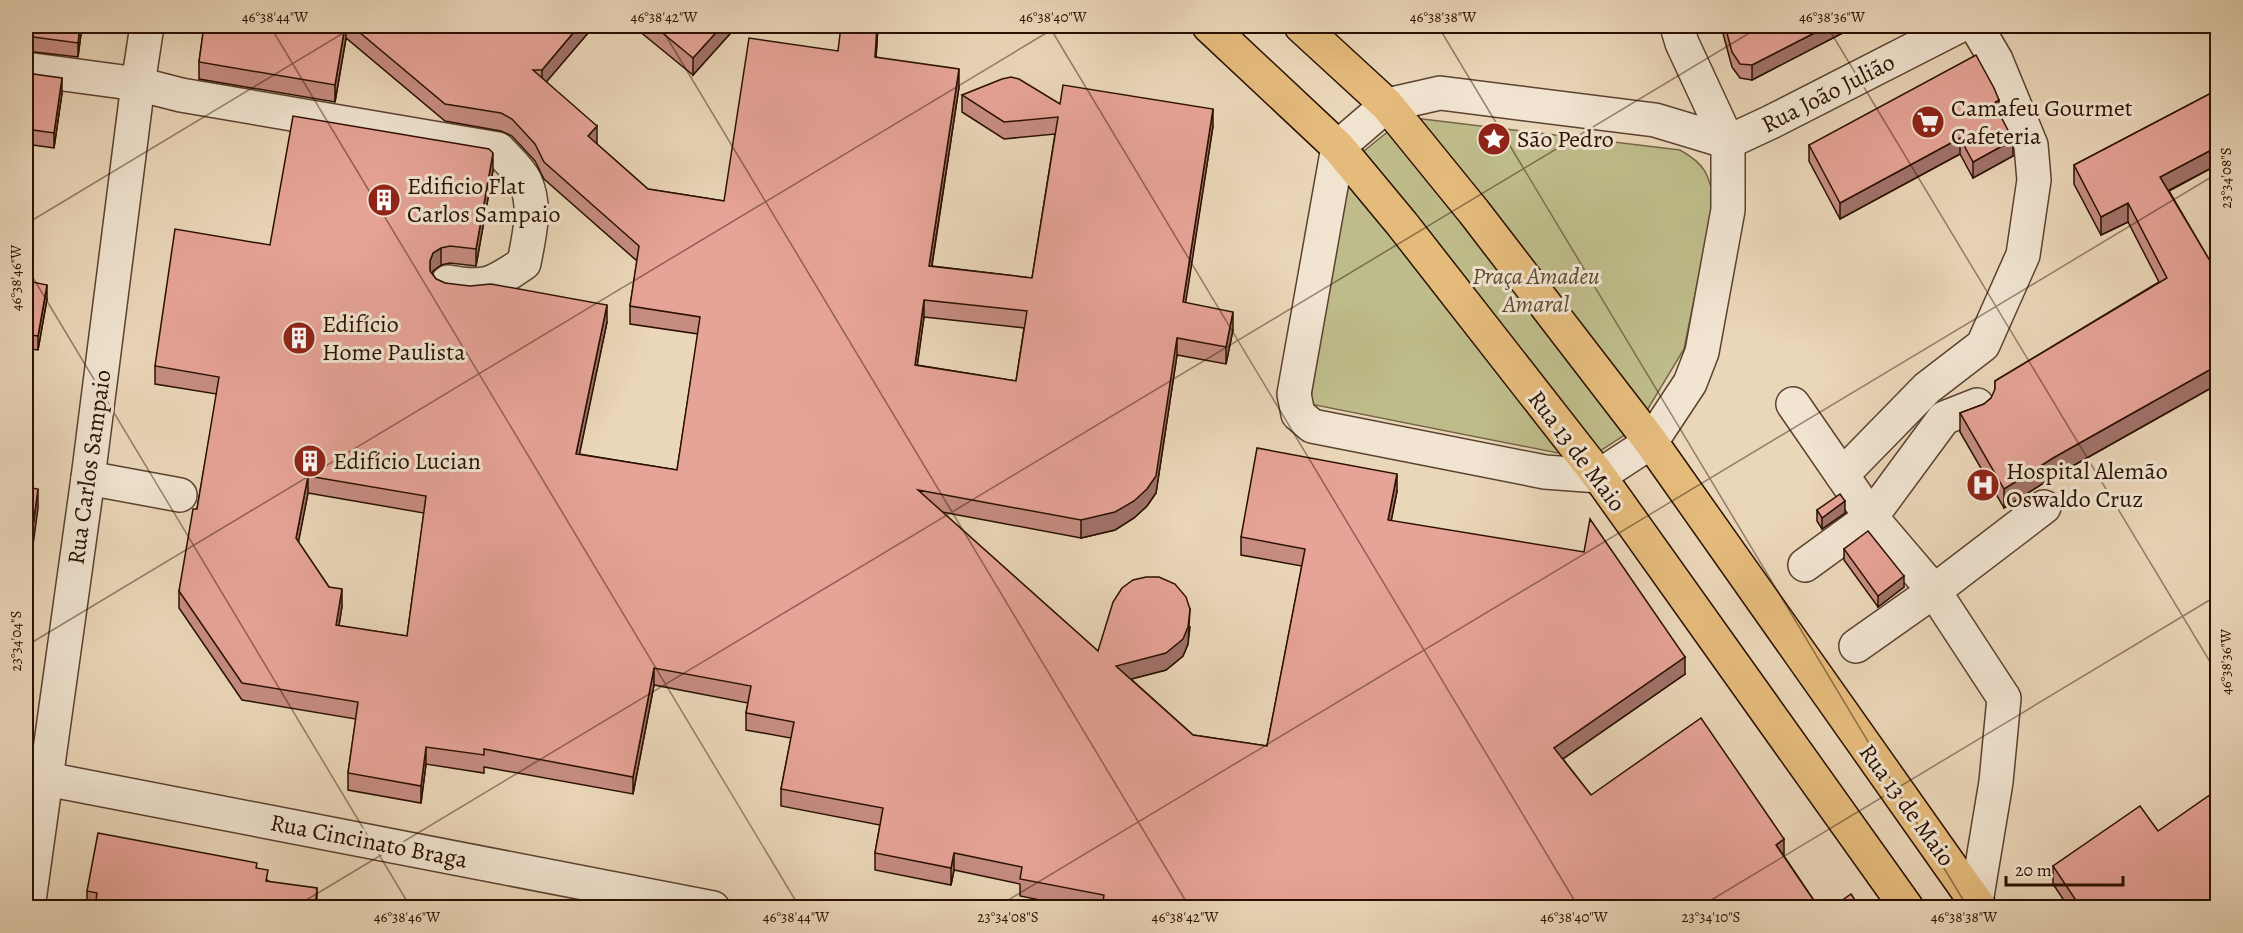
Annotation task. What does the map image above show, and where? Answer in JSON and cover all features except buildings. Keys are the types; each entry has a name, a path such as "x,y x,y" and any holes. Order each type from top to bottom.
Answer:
{"main road":[{"name":"Rua 13 de Maio","path":"1209,26 1338,147 1402,224 1599,477 1907,908"},
{"name":"Rua 13 de Maio","path":"1301,26 1387,105 1474,212 1651,442 1978,904"}],"street":[{"name":"Rua Carlos Sampaio","path":"28,908 36,777 88,478 147,26"},
{"path":"1677,26 1682,43 1728,142 1728,210 1702,352 1690,383 1651,442 1599,477 1545,472 1312,426 1298,414 1294,394 1338,147 1387,105 1440,93 1655,120 1728,142"},
{"name":"Rua João Julião","path":"1728,142 1959,26"},
{"path":"1842,475 1927,388 1983,345 2023,255 2034,180 2031,145 1996,60 1976,26"},
{"path":"26,69 138,84 193,97 498,149 524,179 531,201 531,224 524,263 505,276 485,285 472,286 448,282"},
{"path":"1927,388 1944,418"},
{"path":"1794,404 1871,517 1934,591 2004,698 1996,782 1978,904"},
{"path":"1805,565 1871,517 1944,418 1977,405"},
{"path":"88,478 180,495"},
{"path":"1856,646 1934,591 2043,507"},
{"name":"Rua Cincinato Braga","path":"36,777 713,908"}],"green space":[{"name":"Praça Amadeu Amaral","path":"1406,117 1680,150 1695,160 1708,177 1714,201 1684,349 1637,427 1588,459 1310,404 1348,164"}],"place":[{"name":"Camafeu Gourmet Cafeteria","path":"1928,122"},
{"name":"São Pedro","path":"1494,139"},
{"name":"Edificio Flat Carlos Sampaio","path":"384,200"},
{"name":"Edifício Home Paulista","path":"299,338"},
{"name":"Edifício Lucian","path":"310,461"},
{"name":"Hospital Alemão Oswaldo Cruz","path":"1983,485"}]}
